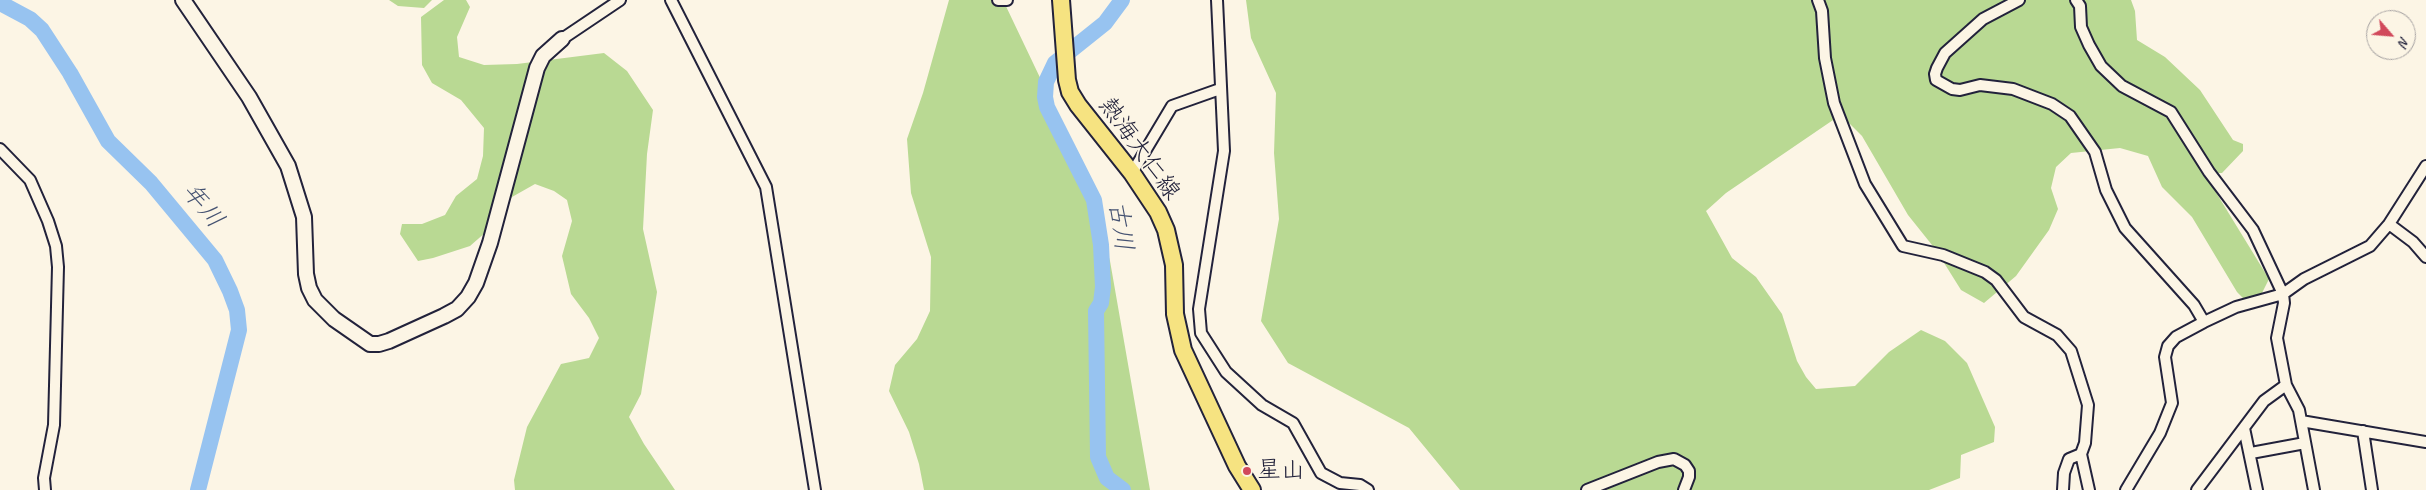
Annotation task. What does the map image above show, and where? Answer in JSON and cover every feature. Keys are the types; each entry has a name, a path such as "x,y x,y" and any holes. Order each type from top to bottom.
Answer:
{"main road":[{"name":"熱海大仁線","path":"1062,0 1067,80 1075,100 1132,173 1158,212 1171,246 1174,265 1175,314 1183,350 1237,466 1252,490"}],"street":[{"path":"183,0 249,97 288,166 304,218 306,274 309,288 315,300 334,319 370,344 389,341 444,316 457,309 468,297 476,282 490,243 536,68 543,56 562,39 620,0"},
{"path":"671,0 766,187 815,490"},
{"path":"998,0 1007,0"},
{"path":"1217,0 1224,151 1199,309 1202,333 1226,372 1262,405 1292,423 1321,472 1340,483 1360,485 1368,490"},
{"path":"1818,0 1822,11 1825,58 1834,103 1850,149 1877,206 1893,226 1903,246 1943,255 1985,272 1996,280 2024,318 2057,335 2071,351 2088,405 2085,443 2081,454 2089,490"},
{"path":"2019,0 1983,19 1946,53 1937,68 1936,80 1952,89 1960,90 1980,85 2013,89 2052,104 2070,116 2095,152 2106,190 2125,228 2194,305 2204,322"},
{"path":"2076,0 2080,6 2081,27 2101,66 2122,86 2171,112 2210,172 2253,230 2283,294 2284,303 2277,338 2286,385 2299,410 2314,490"},
{"path":"1132,173 1172,106 1220,88"},
{"path":"0,149 30,180 48,221 57,253 54,424 44,478 45,490"},
{"path":"2126,490 2160,433 2170,410 2172,403 2165,357 2168,346 2176,337 2236,308 2283,294 2304,279 2370,246 2389,224 2426,166"},
{"path":"2389,224 2413,242 2426,257"},
{"path":"2197,490 2205,486 2264,401 2286,385"},
{"path":"2301,421 2426,442"},
{"path":"2244,428 2251,453 2257,490"},
{"path":"2362,430 2372,490"},
{"path":"2251,453 2305,443"},
{"path":"2063,490 2064,473 2069,459 2081,454"},
{"path":"1587,490 1658,462 1674,459 1685,465 1688,471 1689,478 1684,490"}],"green space":[{"path":"389,0 432,0 424,8 398,6"},
{"path":"444,0 466,0 470,7 457,37 459,57 484,65 517,64 604,53 627,71 653,110 647,154 643,229 657,292 641,394 629,417 644,444 675,490 515,490 514,480 527,427 561,364 589,358 599,338 589,318 571,294 562,256 572,221 567,200 554,191 535,184 512,197 486,232 470,246 433,258 418,261 400,234 402,224 422,224 445,215 456,196 477,179 483,156 484,128 461,100 432,83 422,65 421,17"},
{"path":"949,0 1003,0 1044,86 1087,184 1110,261 1150,490 924,490 919,464 909,432 889,391 895,365 917,339 930,311 931,257 911,193 907,139 923,93"},
{"path":"1246,0 2131,0 2135,11 2137,40 2165,57 2200,90 2233,140 2243,144 2243,151 2222,173 2210,173 2209,181 2269,279 2259,299 2248,303 2237,292 2192,217 2162,187 2148,156 2120,148 2071,153 2056,167 2051,188 2058,209 2049,230 2016,276 1984,303 1961,290 1936,250 1908,215 1862,136 1846,120 1836,118 1726,193 1706,211 1732,258 1756,277 1782,314 1797,361 1806,377 1816,389 1855,386 1889,352 1921,330 1945,341 1967,363 1995,427 1994,442 1961,455 1960,478 1929,490 1460,490 1409,428 1288,363 1261,321 1279,219 1274,153 1276,93 1251,38"}],"waterway":[{"name":"古川","path":"1122,0 1105,23 1055,63 1046,82 1045,97 1047,107 1094,200 1101,245 1103,287 1101,303 1096,311 1098,457 1107,478 1123,490"},
{"name":"年川","path":"0,3 30,19 42,30 70,73 108,141 151,183 215,260 230,291 237,310 239,330 198,490"}],"place":[{"name":"星山","path":"1247,471"}]}
